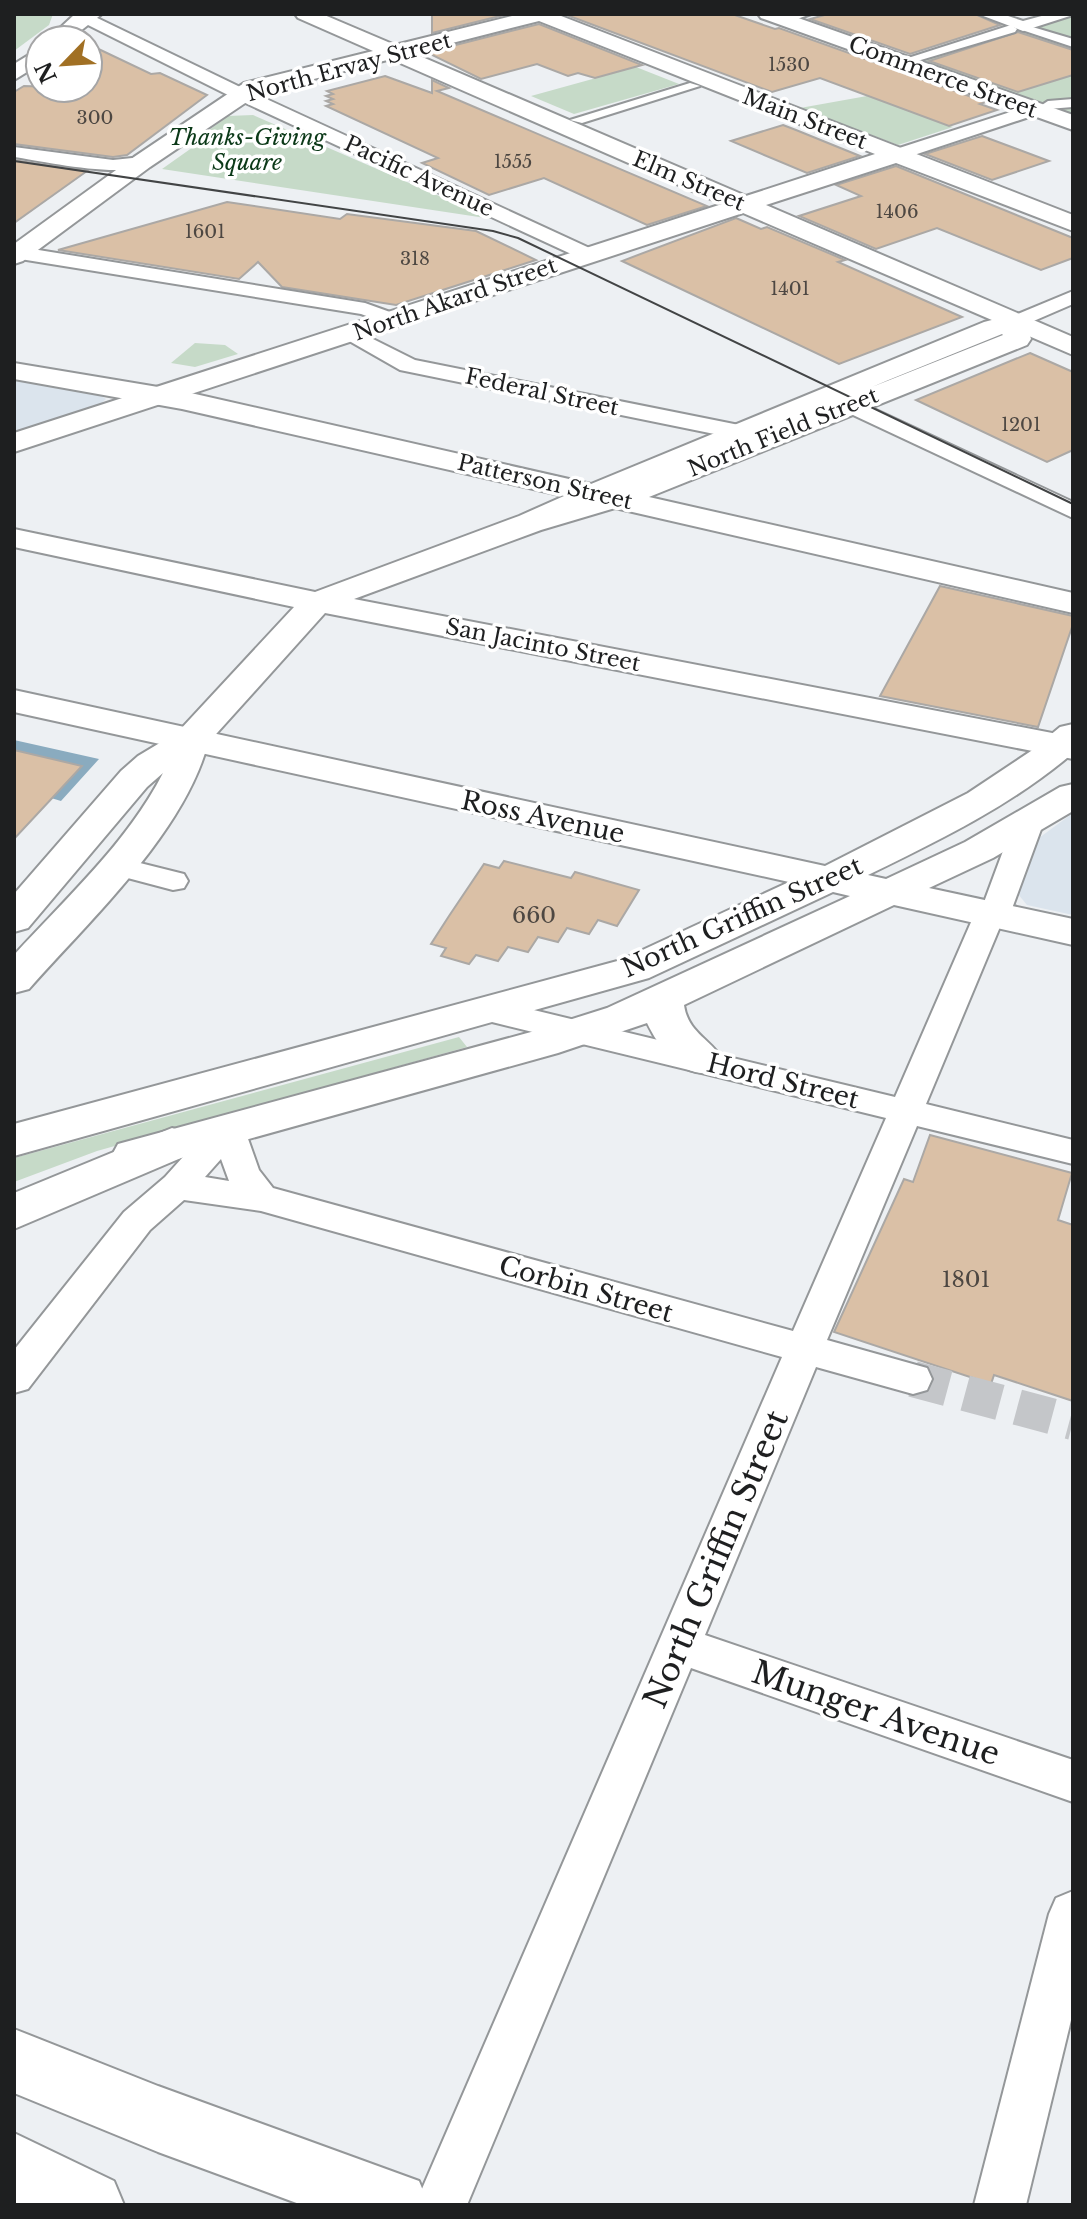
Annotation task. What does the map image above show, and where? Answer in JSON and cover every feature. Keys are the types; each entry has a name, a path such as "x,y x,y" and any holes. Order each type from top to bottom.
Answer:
{"main road":[{"name":"Elm Street","path":"305,14 1073,347"},
{"name":"North Ervay Street","path":"16,253 252,88 541,14"},
{"name":"Main Street","path":"541,14 1073,224"},
{"name":"Commerce Street","path":"785,16 1042,107 1073,123"},
{"name":"North Akard Street","path":"14,443 896,155"},
{"name":"North Field Street","path":"606,495 739,432 1017,339 1015,322"},
{"name":"Patterson Street","path":"14,371 160,396 1073,603"},
{"name":"North Field Street","path":"14,919 134,779 151,764 191,740 317,602 606,495 852,394"},
{"name":"San Jacinto Street","path":"14,538 317,602 1069,743"},
{"name":"Ross Avenue","path":"14,701 1073,932"},
{"name":"North Field Street","path":"14,980 116,866 166,803 183,769 191,740"},
{"name":"North Griffin Street","path":"14,1140 492,1011 635,969 828,879 969,807 1069,743"},
{"name":"North Griffin Street","path":"14,1194 52,1179 175,1165 229,1128 579,1033 663,1001 889,893 1028,824 1073,795"},
{"path":"663,1001 670,1030 680,1044 703,1061"},
{"path":"14,1124 58,1129"},
{"path":"14,1212 175,1165"},
{"path":"14,2061 158,2119 395,2205"},
{"path":"14,2167 90,2205"}],"street":[{"path":"986,14 1017,28 1073,43"},
{"path":"914,58 1066,14"},
{"name":"Pacific Avenue","path":"84,15 242,94 589,255"},
{"path":"577,120 694,86"},
{"path":"896,155 1042,107 1073,103"},
{"path":"14,152 113,165 142,162"},
{"path":"16,253 365,309 394,320"},
{"name":"North Field Street","path":"1015,322 1073,297"},
{"name":"Federal Street","path":"351,334 408,365 739,432"},
{"path":"852,394 1073,489"},
{"path":"852,394 1073,511"},
{"name":"North Griffin Street","path":"441,2205 993,914 1028,824"},
{"path":"116,866 173,881"},
{"name":"Hord Street","path":"492,1011 1073,1152"},
{"path":"229,1128 243,1174 261,1198"},
{"path":"14,1378 137,1221 175,1165"},
{"name":"Corbin Street","path":"175,1165 261,1198 913,1379"},
{"name":"Munger Avenue","path":"679,1645 1073,1781"},
{"path":"1000,2205 1073,1914"}],"shaded area":[{"path":"14,379 98,394 106,399 99,405 14,433"},
{"path":"1073,813 1073,915 1027,905 1018,894 1039,838"}],"green space":[{"path":"14,14 53,14 49,24 24,24 24,44 14,51"},
{"path":"1048,14 1073,14 1073,115 905,57"},
{"path":"636,67 679,84 574,114 531,96"},
{"path":"867,96 953,127 898,145 800,108"},
{"name":"Thanks-Giving Square","path":"253,115 492,219 162,169 210,135 205,133 228,116"},
{"path":"195,343 225,345 238,354 195,367 171,363"},
{"path":"459,1037 467,1047 97,1151 14,1182 14,1158"}],"water":[{"path":"14,740 99,759 61,801 51,798 81,766 14,750"}],"building":[{"path":"432,14 508,14 432,33"},
{"path":"564,14 732,14 986,102 980,104 997,110 949,126 820,78 772,92"},
{"path":"828,14 975,14 1000,25 910,54 810,19"},
{"path":"539,24 642,65 595,78 578,73 568,76 537,64 481,79 432,55 432,51"},
{"path":"1018,32 1073,50 1073,75 1018,92 929,61"},
{"path":"104,52 207,95 127,155 113,157 14,144 14,92 24,86 24,104 104,104"},
{"path":"385,76 432,93 432,80 449,88 437,91 707,206 647,225 544,178 489,195 422,163 438,158 326,106 333,104 326,101 333,99 326,96 333,94 327,91"},
{"path":"783,125 860,156 807,173 731,141"},
{"path":"982,136 1049,161 992,180 925,154"},
{"path":"14,160 64,168 87,171 14,223"},
{"path":"896,166 1073,238 1073,258 1041,270 937,228 876,249 799,216 861,196 836,185"},
{"path":"227,202 340,219 347,214 476,231 536,260 396,305 282,287 258,262 239,279 58,250"},
{"path":"736,218 761,229 767,227 845,260 838,262 962,317 839,364 622,261"},
{"path":"1030,353 1073,372 1073,450 1047,462 916,400"},
{"path":"940,586 1073,616 1073,624 1038,727 880,696"},
{"path":"14,750 82,766 14,839"},
{"path":"504,861 571,878 575,872 639,890 617,926 598,920 589,934 567,928 558,942 538,937 528,952 508,947 498,961 476,955 469,964 441,956 446,948 431,944 449,916 484,864 499,868"},
{"path":"930,1135 1072,1173 1058,1220 1073,1225 1073,1401 994,1375 991,1384 834,1332 904,1179 913,1182"}],"tunnel":[{"path":"913,1379 1073,1422"}],"tram line":[{"path":"14,161 493,231 518,238 1073,504"}]}
